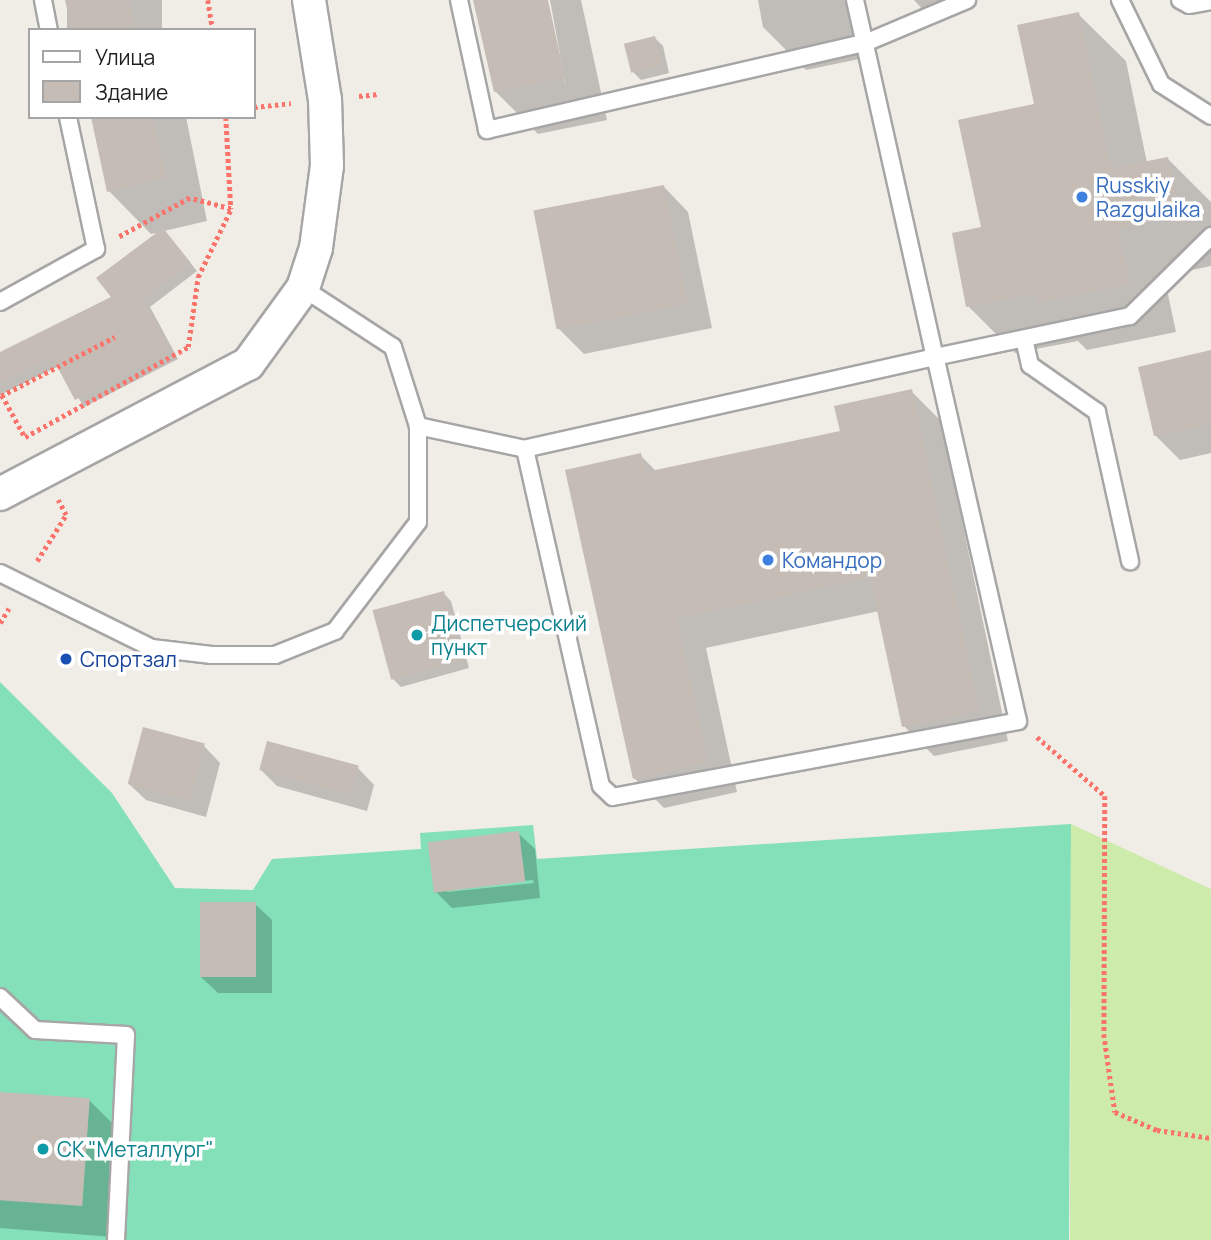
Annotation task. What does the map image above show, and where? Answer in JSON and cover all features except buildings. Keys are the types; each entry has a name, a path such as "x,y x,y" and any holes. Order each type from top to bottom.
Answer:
{"street":[{"path":"0,494 248,364 303,288 316,248 327,166 325,100 309,0"}],"lane":[{"path":"43,0 49,28"},
{"path":"459,0 487,130 865,43 967,0"},
{"path":"525,449 601,786 613,797 1018,721 855,0"},
{"path":"1120,0 1161,84 1211,116"},
{"path":"1180,0 1189,5 1211,1"},
{"path":"0,302 96,249 68,119"},
{"path":"418,426 525,449 1130,316 1211,236"},
{"path":"0,573 152,648 212,655 275,655 335,631 418,522 418,426 393,347 303,288"},
{"path":"1024,339 1030,365 1097,412 1129,561"},
{"path":"0,997 35,1030 126,1035 116,1240"}],"path":[{"path":"208,0 213,28"},
{"path":"25,437 188,347 198,277 231,209 226,119"},
{"path":"96,249 190,198 231,209"},
{"path":"0,623 66,515 1,396 115,337"},
{"path":"1018,721 1105,796 1104,1034 1115,1112 1157,1130 1211,1138"}],"green space":[{"path":"0,682 112,793 175,888 253,890 272,859 421,849 420,833 533,825 537,859 1071,824 1069,1240 0,1240"},
{"path":"1071,824 1211,889 1211,1240 1070,1240"}],"place":[{"name":"Russkiy Razgulaika","path":"1082,197"},
{"name":"Командор","path":"768,560"},
{"name":"Диспетчерский пункт","path":"417,635"},
{"name":"Спортзал","path":"66,659"},
{"name":"СК \"Металлург\"","path":"43,1149"}]}
